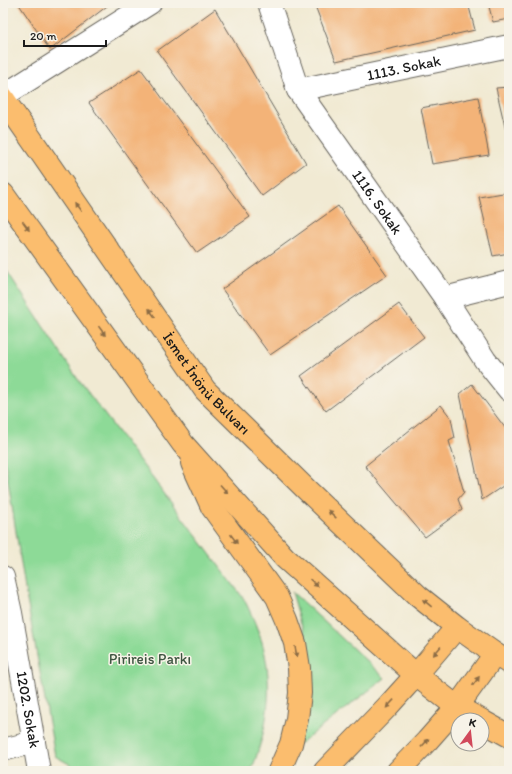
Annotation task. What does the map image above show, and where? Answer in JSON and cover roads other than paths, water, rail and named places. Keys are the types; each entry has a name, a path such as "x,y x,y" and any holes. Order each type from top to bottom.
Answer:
{"main road":[{"name":"İsmet İnönü Bulvarı","path":"3,97 205,390 418,596 457,627 502,659"},
{"path":"3,194 183,444 285,558 416,675 457,707 466,712"},
{"path":"183,444 212,507 277,597 295,644 299,668 300,693 297,718 290,744 279,771"},
{"path":"325,771 388,706 457,627"},
{"path":"398,771 502,659"},
{"path":"490,725 509,736"}],"street":[{"path":"3,97 150,3"},
{"name":"1116. Sokak","path":"269,3 298,90 445,298 484,360 509,390"},
{"name":"1113. Sokak","path":"298,90 509,46"},
{"path":"445,298 509,282"},
{"name":"1202. Sokak","path":"3,577 12,613 39,771"},
{"path":"3,750 34,742"}],"park label":[{"name":"Pirireis Parkı","path":"150,659"}]}
